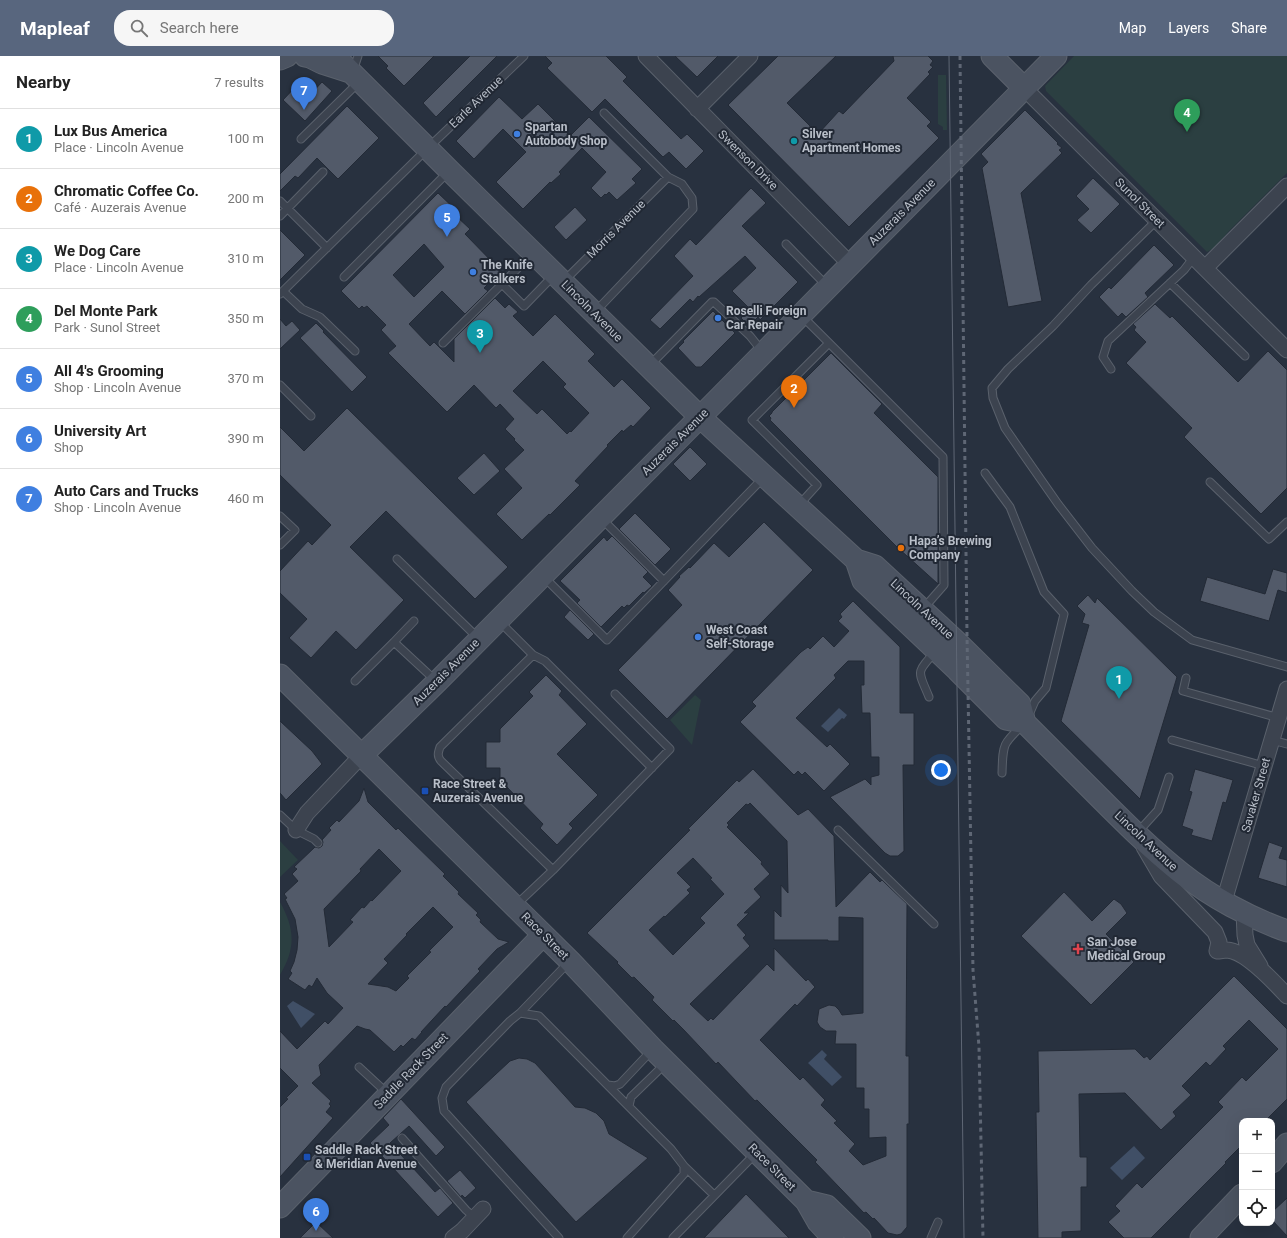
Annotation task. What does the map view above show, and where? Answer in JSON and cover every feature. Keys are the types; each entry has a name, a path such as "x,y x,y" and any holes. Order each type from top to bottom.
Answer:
{"main road":[{"path":"280,59 287,56"},
{"path":"304,56 310,57 322,63 354,66"},
{"name":"Lincoln Avenue","path":"335,56 354,66 450,171 700,417 856,560 875,566 923,610 1020,704 1025,723 1136,834 1180,873 1204,890 1244,912 1287,931"},
{"name":"Sunol Street","path":"992,56 1024,88"},
{"name":"Auzerais Avenue","path":"362,755 437,682 1056,56"},
{"name":"Lincoln Avenue","path":"856,560 863,581 937,650 1006,719 1025,723"},
{"name":"Race Street","path":"280,675 570,961 660,1056 806,1201 818,1222 833,1238"},
{"name":"Saddle Rack Street","path":"280,1207 543,935"},
{"path":"1275,1158 1287,1144"},
{"path":"1200,1238 1239,1198"},
{"name":"Race Street","path":"806,1201 827,1206 860,1238"}],"street":[{"name":"Swenson Drive","path":"646,56 850,264"},
{"path":"698,109 750,56"},
{"name":"Sunol Street","path":"1024,88 1287,350"},
{"path":"1205,268 1287,186"},
{"name":"Savaker Street","path":"1224,901 1287,689"},
{"name":"Auzerais Avenue","path":"296,830 306,813 362,755"},
{"path":"1136,834 1161,876 1215,932 1219,942 1217,951 1227,950 1237,953 1262,970 1287,996"},
{"path":"1244,912 1247,945 1262,970"},
{"path":"453,1238 462,1232 479,1214"}],"lane":[{"name":"Earle Avenue","path":"282,293 428,148 524,56"},
{"path":"301,140 354,66"},
{"path":"594,313 693,209 692,198 682,184 668,177 604,113"},
{"path":"344,277 450,171"},
{"path":"280,216 323,172"},
{"name":"Morris Avenue","path":"502,284 524,306 559,278 668,177"},
{"path":"280,201 327,248"},
{"path":"1157,220 1090,285 1053,326 1008,369 992,388 994,398 1005,428 1058,504 1092,548 1154,612 1192,640 1287,667"},
{"path":"786,244 828,287"},
{"path":"443,342 534,253"},
{"path":"1111,369 1103,357 1108,341 1184,270 1194,257"},
{"path":"1170,283 1245,356"},
{"path":"282,293 302,308 320,317 355,350"},
{"path":"648,366 712,302 714,302 764,352"},
{"path":"801,314 943,457 944,585 923,610"},
{"path":"797,506 817,485 752,420 829,343"},
{"path":"280,385 311,416"},
{"path":"985,473 1010,507 1044,592 1064,614 1046,688 1035,701 1025,723 1009,738 1004,745 1002,773"},
{"path":"542,576 607,640 765,477"},
{"path":"1210,482 1269,539 1287,522"},
{"path":"280,516 295,530 280,545"},
{"path":"600,517 664,580"},
{"path":"397,558 479,639"},
{"path":"498,620 533,655 545,661 652,768"},
{"path":"355,681 414,621"},
{"path":"394,642 437,682"},
{"path":"929,697 920,677 920,670 937,650"},
{"path":"533,655 440,747 438,757 553,870"},
{"path":"1186,678 1183,691 1279,718"},
{"path":"514,906 553,870 670,749 615,694"},
{"path":"1172,740 1264,766"},
{"path":"1272,740 1287,744"},
{"path":"1136,834 1158,810 1169,777"},
{"path":"280,815 296,830 314,839 318,843"},
{"path":"838,830 934,924"},
{"path":"559,1238 444,1111 442,1098 446,1087 570,961"},
{"path":"520,1013 540,1016 671,1149 684,1166 714,1195"},
{"path":"608,1085 616,1086 620,1084 660,1056"},
{"path":"629,1106 632,1097 660,1056"},
{"path":"359,1067 389,1095"},
{"path":"402,1138 466,1210 479,1214"},
{"path":"672,1238 757,1152"},
{"path":"627,1238 684,1174 684,1166"},
{"path":"931,1238 938,1222"}],"green space":[{"path":"1074,56 1287,56 1287,173 1214,248 1207,252 1046,91 1045,86"},
{"path":"938,75 946,75 947,130 943,130 943,127 938,124"},
{"path":"695,695 701,700 692,745 670,720"},
{"path":"280,841 298,860 280,877"},
{"path":"280,902 289,921 292,938 289,956 280,975"}],"water":[{"path":"839,708 847,715 828,732 821,726"},
{"path":"293,1001 315,1014 301,1028 287,1006"},
{"path":"822,1050 827,1055 824,1059 842,1077 832,1086 808,1063"},
{"path":"1134,1146 1145,1158 1122,1180 1110,1168"}],"building":[{"path":"378,56 434,56 404,86 386,68 388,66"},
{"path":"470,56 497,56 436,117 423,103"},
{"path":"545,56 606,56 627,77 623,81 681,139 687,134 704,151 686,169 669,152 663,157 605,99 592,112 547,68 552,63"},
{"path":"675,56 718,56 697,77"},
{"name":"Silver Apartment Homes","path":"778,56 836,56 787,103 818,134 839,111 843,114 894,61 893,56 928,56 933,61 930,65 933,67 928,72 930,74 907,98 931,122 927,126 939,138 849,227 728,105"},
{"path":"322,82 332,91 305,121 283,100 297,85 309,96"},
{"path":"499,97 522,119 538,104 570,136 589,117 642,169 632,179 636,183 617,200 609,192 601,198 591,188 606,172 582,148 559,172 561,174 551,183 550,182 523,209 496,182 526,152 503,129 474,159 456,141"},
{"path":"347,106 379,138 338,179 317,158 298,178 295,176 280,191 280,174"},
{"path":"1025,110 1058,143 1057,144 1062,148 1059,150 1062,153 1021,193 1042,301 1008,307 982,168 988,162 981,154"},
{"path":"1093,178 1120,204 1091,233 1077,220 1089,209 1076,196"},
{"path":"751,188 766,203 742,226 798,282 760,320 758,317 749,326 741,318 750,309 732,291 756,268 745,256 693,302 690,299 660,329 650,320 693,276 674,256 690,239 696,245"},
{"path":"438,193 457,211 454,214 470,229 465,234 501,271 484,288 488,291 465,314 442,291 409,324 430,346 434,342 454,362 454,339 495,298 505,308 509,304 518,312 513,316 533,336 555,314 595,354 588,361 614,387 622,379 651,408 633,427 631,425 623,432 622,430 607,445 608,446 575,481 580,485 522,540 496,514 522,488 504,469 524,450 505,429 514,419 500,404 496,408 474,385 447,412 388,353 396,346 381,330 386,325 367,306 364,308 362,306 359,309 341,291","holes":["424,244 444,267 414,297 393,275","543,361 566,384 563,387 589,413 571,432 570,431 567,434 542,409 537,414 513,391"]},
{"path":"575,207 587,220 566,240 554,227"},
{"path":"280,230 305,255 280,280"},
{"path":"1154,245 1174,265 1145,293 1148,297 1126,317 1122,313 1118,317 1099,297 1109,287 1111,289"},
{"path":"1155,304 1170,318 1172,316 1238,382 1268,351 1287,370 1287,488 1261,514 1184,437 1192,428 1126,363 1146,342 1134,330 1136,327 1133,324"},
{"path":"713,311 735,333 701,367 696,367 678,348"},
{"path":"280,319 286,326 292,321 300,330 280,349"},
{"path":"316,323 367,377 352,392 300,338"},
{"path":"831,353 882,404 874,413 938,477 938,584 897,547 770,420 771,418 769,416 772,412"},
{"path":"347,408 508,567 475,599 386,511 350,547 404,600 356,650 336,631 311,658 289,638 307,619 280,593 280,571 308,541 312,545 331,525 280,475 280,427 304,451"},
{"path":"690,447 707,464 690,481 673,464"},
{"path":"484,453 500,471 474,495 457,478"},
{"path":"635,513 671,549 655,565 619,529"},
{"name":"West Coast Self-Storage","path":"764,522 813,570 667,719 618,670 682,605 668,590 680,577 679,576 689,567 690,568 714,543 729,557"},
{"path":"612,536 648,572 643,577 652,586 644,593 643,592 629,606 627,605 624,608 622,606 601,627 577,603 580,600 560,581 604,537 607,541"},
{"path":"1273,569 1287,573 1287,593 1278,590 1269,621 1200,601 1207,577 1265,594"},
{"path":"1088,595 1095,603 1097,598 1177,677 1140,799 1061,721 1089,625 1082,623 1085,614 1077,606"},
{"path":"853,601 900,647 900,713 914,713 914,765 903,765 904,851 898,856 890,856 885,853 830,797 865,779 871,785 871,777 879,775 879,757 871,757 870,713 862,713 861,685 864,685 864,661 848,661 834,675 836,678 796,718 827,747 830,744 850,764 824,791 805,772 802,775 798,771 794,775 740,722 756,706 752,702 801,652 808,647 810,649 823,636 834,647 849,631 838,621 842,617 840,614"},
{"path":"570,610 594,634 588,640 564,617"},
{"path":"546,675 562,691 559,695 587,724 557,754 598,795 569,824 573,828 557,845 540,828 543,824 500,780 500,768 486,768 486,742 500,742 500,729 533,696 529,692"},
{"path":"280,721 312,751 322,764 286,800 280,793"},
{"path":"753,769 798,815 808,809 834,836 836,907 870,872 880,882 882,880 907,904 906,1056 909,1056 909,1124 907,1124 907,1227 901,1234 897,1235 888,1233 874,1218 873,1219 866,1212 864,1213 815,1162 817,1160 757,1100 755,1101 718,1062 716,1064 674,1020 673,1021 652,1000 654,997 634,977 632,978 617,963 618,962 587,933 690,830 688,829 737,780 739,782","holes":["750,803 787,841 788,893 781,885 781,917 774,910 774,940 839,941 839,917 863,918 863,1013 842,1015 835,1006 829,1005 819,1009 817,1022 820,1027 826,1031 836,1031 835,1044 856,1044 856,1088 864,1088 864,1109 869,1109 869,1138 886,1137 886,1156 863,1165 849,1151 855,1144 834,1123 837,1121 821,1105 825,1100 803,1077 800,1080 760,1040 795,1004 797,1006 815,987 808,979 806,981 774,948 774,971 767,964 713,1020 711,1018 708,1021 690,1004 750,946 743,938 746,935 737,925 749,913 744,913 761,897 754,889 770,874 761,864 762,862 727,827 729,825 727,823 746,804 748,805","693,858 712,878 710,879 724,894 700,918 705,923 673,955 649,930 690,893 687,890 691,887 677,873"]},
{"path":"1195,769 1233,780 1226,803 1223,802 1212,841 1191,835 1193,830 1182,826 1192,792 1189,791"},
{"path":"364,788 368,802 396,830 398,828 445,874 443,876 459,892 458,894 478,913 476,915 481,920 480,922 498,939 509,942 497,949 478,969 480,971 446,1007 445,1006 415,1040 412,1038 403,1047 401,1045 394,1052 370,1030 357,1026 319,1065 321,1075 312,1083 331,1101 329,1104 331,1106 326,1112 333,1118 280,1177 280,1107 288,1099 286,1098 298,1086 280,1068 280,1031 297,1049 325,1021 328,1024 343,1008 327,993 317,978 312,987 309,985 305,990 288,979 292,973 290,971 297,950 298,937 295,919 284,894 298,881 292,874 297,869 294,867 315,847 319,848 322,846 322,840 331,830 329,828 337,820 339,822 359,801","holes":["379,849 401,871 372,901 371,900 364,908 362,907 350,920 353,922 329,947 324,909 361,871 360,869","433,907 453,927 429,951 431,952 407,976 409,978 396,991 388,987 368,984 388,963 384,959"]},
{"path":"1269,842 1283,847 1279,858 1287,860 1287,887 1258,878"},
{"name":"San Jose Medical Group","path":"1064,892 1092,921 1114,899 1121,904 1127,913 1106,934 1134,962 1091,1005 1021,936"},
{"path":"1234,976 1287,1029 1287,1099 1268,1118 1239,1118 1239,1148 1151,1238 1124,1238 1108,1222 1120,1211 1115,1206 1137,1183 1142,1188 1223,1107 1218,1102 1242,1077 1246,1081 1278,1049 1249,1020 1223,1046 1226,1049 1210,1066 1206,1062 1182,1086 1191,1095 1173,1112 1176,1116 1161,1130 1125,1093 1079,1094 1080,1157 1087,1157 1087,1187 1081,1187 1081,1231 1062,1232 1062,1238 1038,1238 1036,1112 1039,1112 1038,1051 1135,1049 1144,1058 1147,1056 1150,1060"},
{"path":"519,1058 527,1059 535,1063 575,1107 585,1108 596,1113 604,1121 609,1134 648,1158 576,1222 466,1102 510,1061"},
{"path":"401,1099 445,1147 436,1156 409,1126 390,1143 435,1192 440,1188 453,1203 438,1217 370,1143 389,1125 383,1118"},
{"path":"460,1170 476,1188 465,1198 462,1195 461,1197 447,1181"},
{"path":"746,1194 789,1238 704,1238"},
{"path":"1287,1198 1287,1236 1275,1223 1275,1209"},
{"path":"316,1222 333,1238 300,1238"}],"tram line":[{"path":"949,56 964,1238"}],"railway":[{"path":"960,56 967,635 973,970 979,1047 983,1238"}],"place":[{"name":"Auto Cars and Trucks","path":"304,110"},
{"name":"Del Monte Park","path":"1187,132"},
{"name":"Spartan Autobody Shop","path":"517,134"},
{"name":"Silver Apartment Homes","path":"794,141"},
{"name":"All 4's Grooming","path":"447,237"},
{"name":"The Knife Stalkers","path":"473,272"},
{"name":"Roselli Foreign Car Repair","path":"718,318"},
{"name":"We Dog Care","path":"480,353"},
{"name":"Chromatic Coffee Co.","path":"794,408"},
{"name":"Hapa’s Brewing Company","path":"901,548"},
{"name":"West Coast Self-Storage","path":"698,637"},
{"name":"Lux Bus America","path":"1119,699"},
{"name":"Race Street & Auzerais Avenue","path":"425,791"},
{"name":"San Jose Medical Group","path":"1078,949"},
{"name":"Saddle Rack Street & Meridian Avenue","path":"307,1157"},
{"name":"University Art","path":"316,1231"}]}
